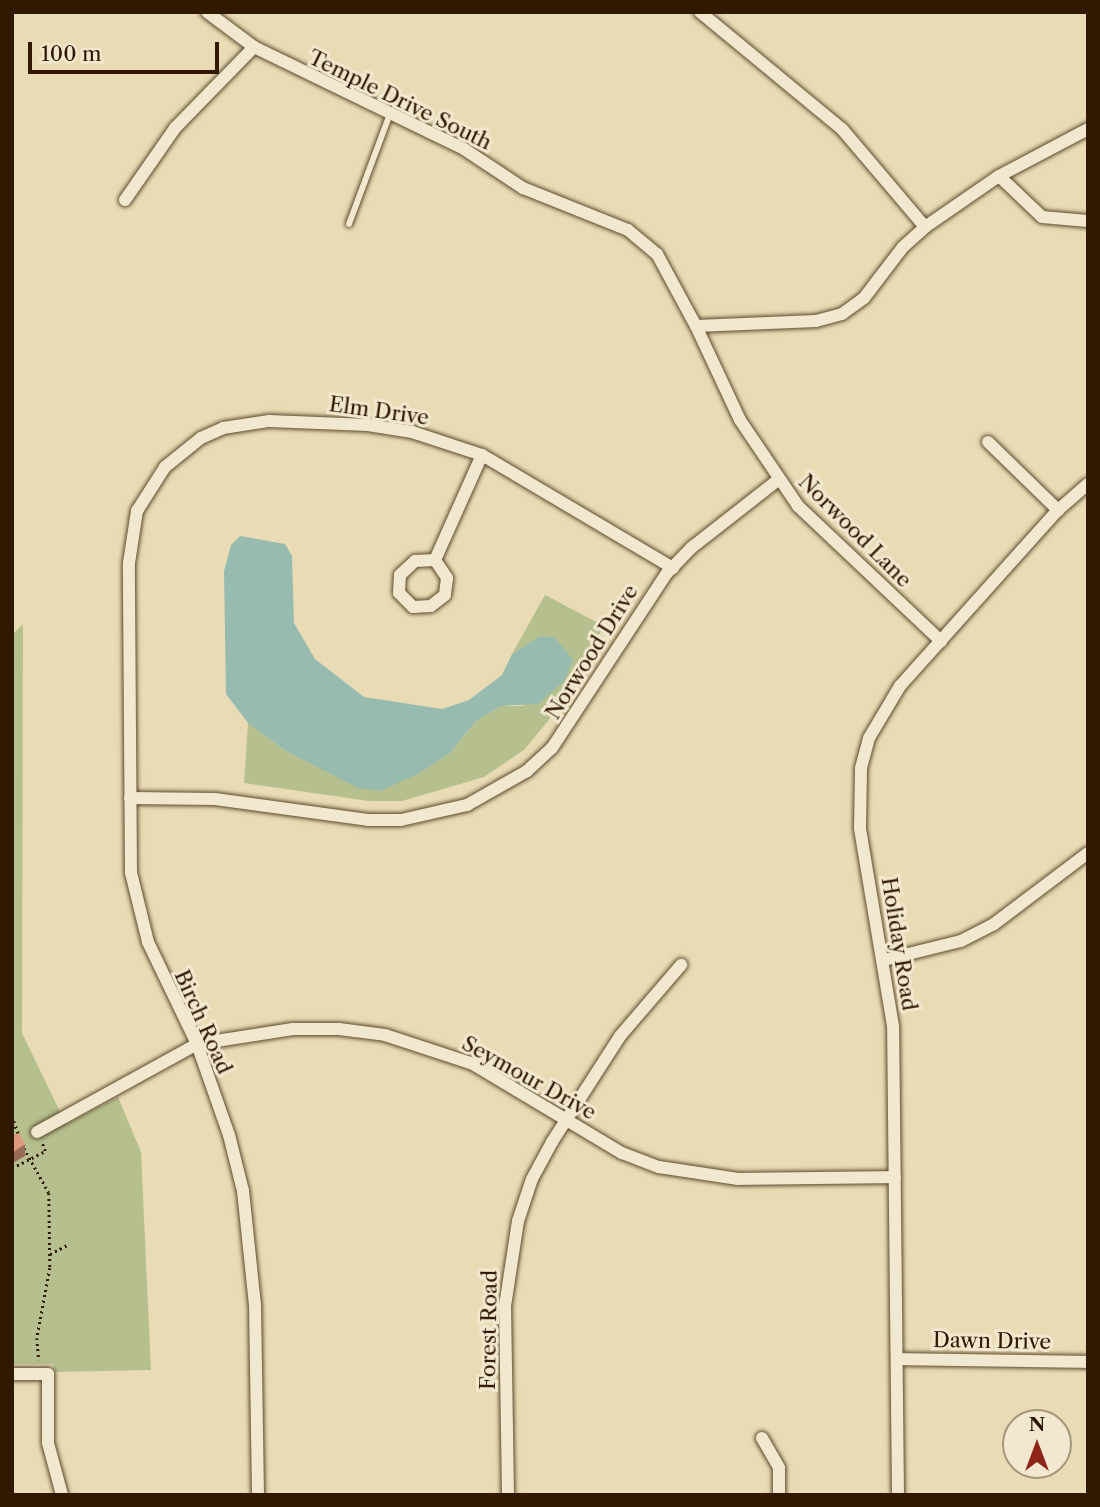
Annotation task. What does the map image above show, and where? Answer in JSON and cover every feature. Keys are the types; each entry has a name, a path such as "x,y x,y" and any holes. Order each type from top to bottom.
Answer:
{"street":[{"name":"Temple Drive South","path":"207,12 254,47 464,149 544,200 628,230 644,241 667,270 696,326"},
{"path":"700,12 842,129 925,227"},
{"path":"125,200 176,128 254,47"},
{"path":"696,326 816,321 842,314 864,298 903,247 925,227 999,176 1088,129"},
{"path":"999,176 1042,217 1088,221"},
{"name":"Norwood Lane","path":"696,326 740,420 778,480 835,543 941,641"},
{"name":"Elm Drive","path":"129,563 130,537 149,488 182,451 223,428 269,421 368,425 412,432 482,455 673,568"},
{"path":"988,442 1058,510"},
{"path":"435,560 482,455"},
{"name":"Norwood Drive","path":"130,798 215,799 368,820 401,820 467,805 527,771 552,748 645,602 673,568 778,480"},
{"name":"Holiday Road","path":"898,1495 893,1026 860,828 861,768 883,711 941,641 1058,510 1088,484"},
{"name":"Birch Road","path":"129,563 131,873 137,908 161,975 197,1044 229,1135 252,1248 258,1495"},
{"path":"884,960 961,941 994,924 1088,853"},
{"name":"Forest Road","path":"508,1495 509,1263 532,1180 566,1120 620,1036 681,965"},
{"name":"Seymour Drive","path":"37,1132 197,1044 293,1029 385,1035 473,1064 622,1153 698,1176 895,1177"},
{"name":"Dawn Drive","path":"897,1359 1088,1362"},
{"path":"12,1374 44,1374 48,1443 62,1495"},
{"path":"762,1438 779,1468 779,1495"}],"lane":[{"path":"349,223 390,114"}],"path":[{"path":"12,962 12,1039"},
{"path":"12,1116 30,1159 49,1193 50,1254 37,1338 44,1374"},
{"path":"12,1168 45,1151"},
{"path":"50,1254 67,1245"}],"green space":[{"path":"545,595 604,626 548,721 524,750 484,777 402,801 369,801 244,783 248,723 286,751 450,753 476,721 501,706 523,706 539,637 512,654"},
{"path":"23,624 22,1033 66,1124 118,1097 141,1152 151,1370 54,1372 53,1364 12,1364 12,635"}],"water":[{"path":"240,536 285,544 292,556 294,623 315,659 364,697 442,709 469,700 502,675 512,654 539,637 554,637 573,660 564,681 538,704 501,706 476,721 450,753 418,774 380,791 358,788 286,751 248,723 226,694 224,571 231,545"}],"building":[{"path":"19,1133 25,1144 13,1152 12,1136"}]}
